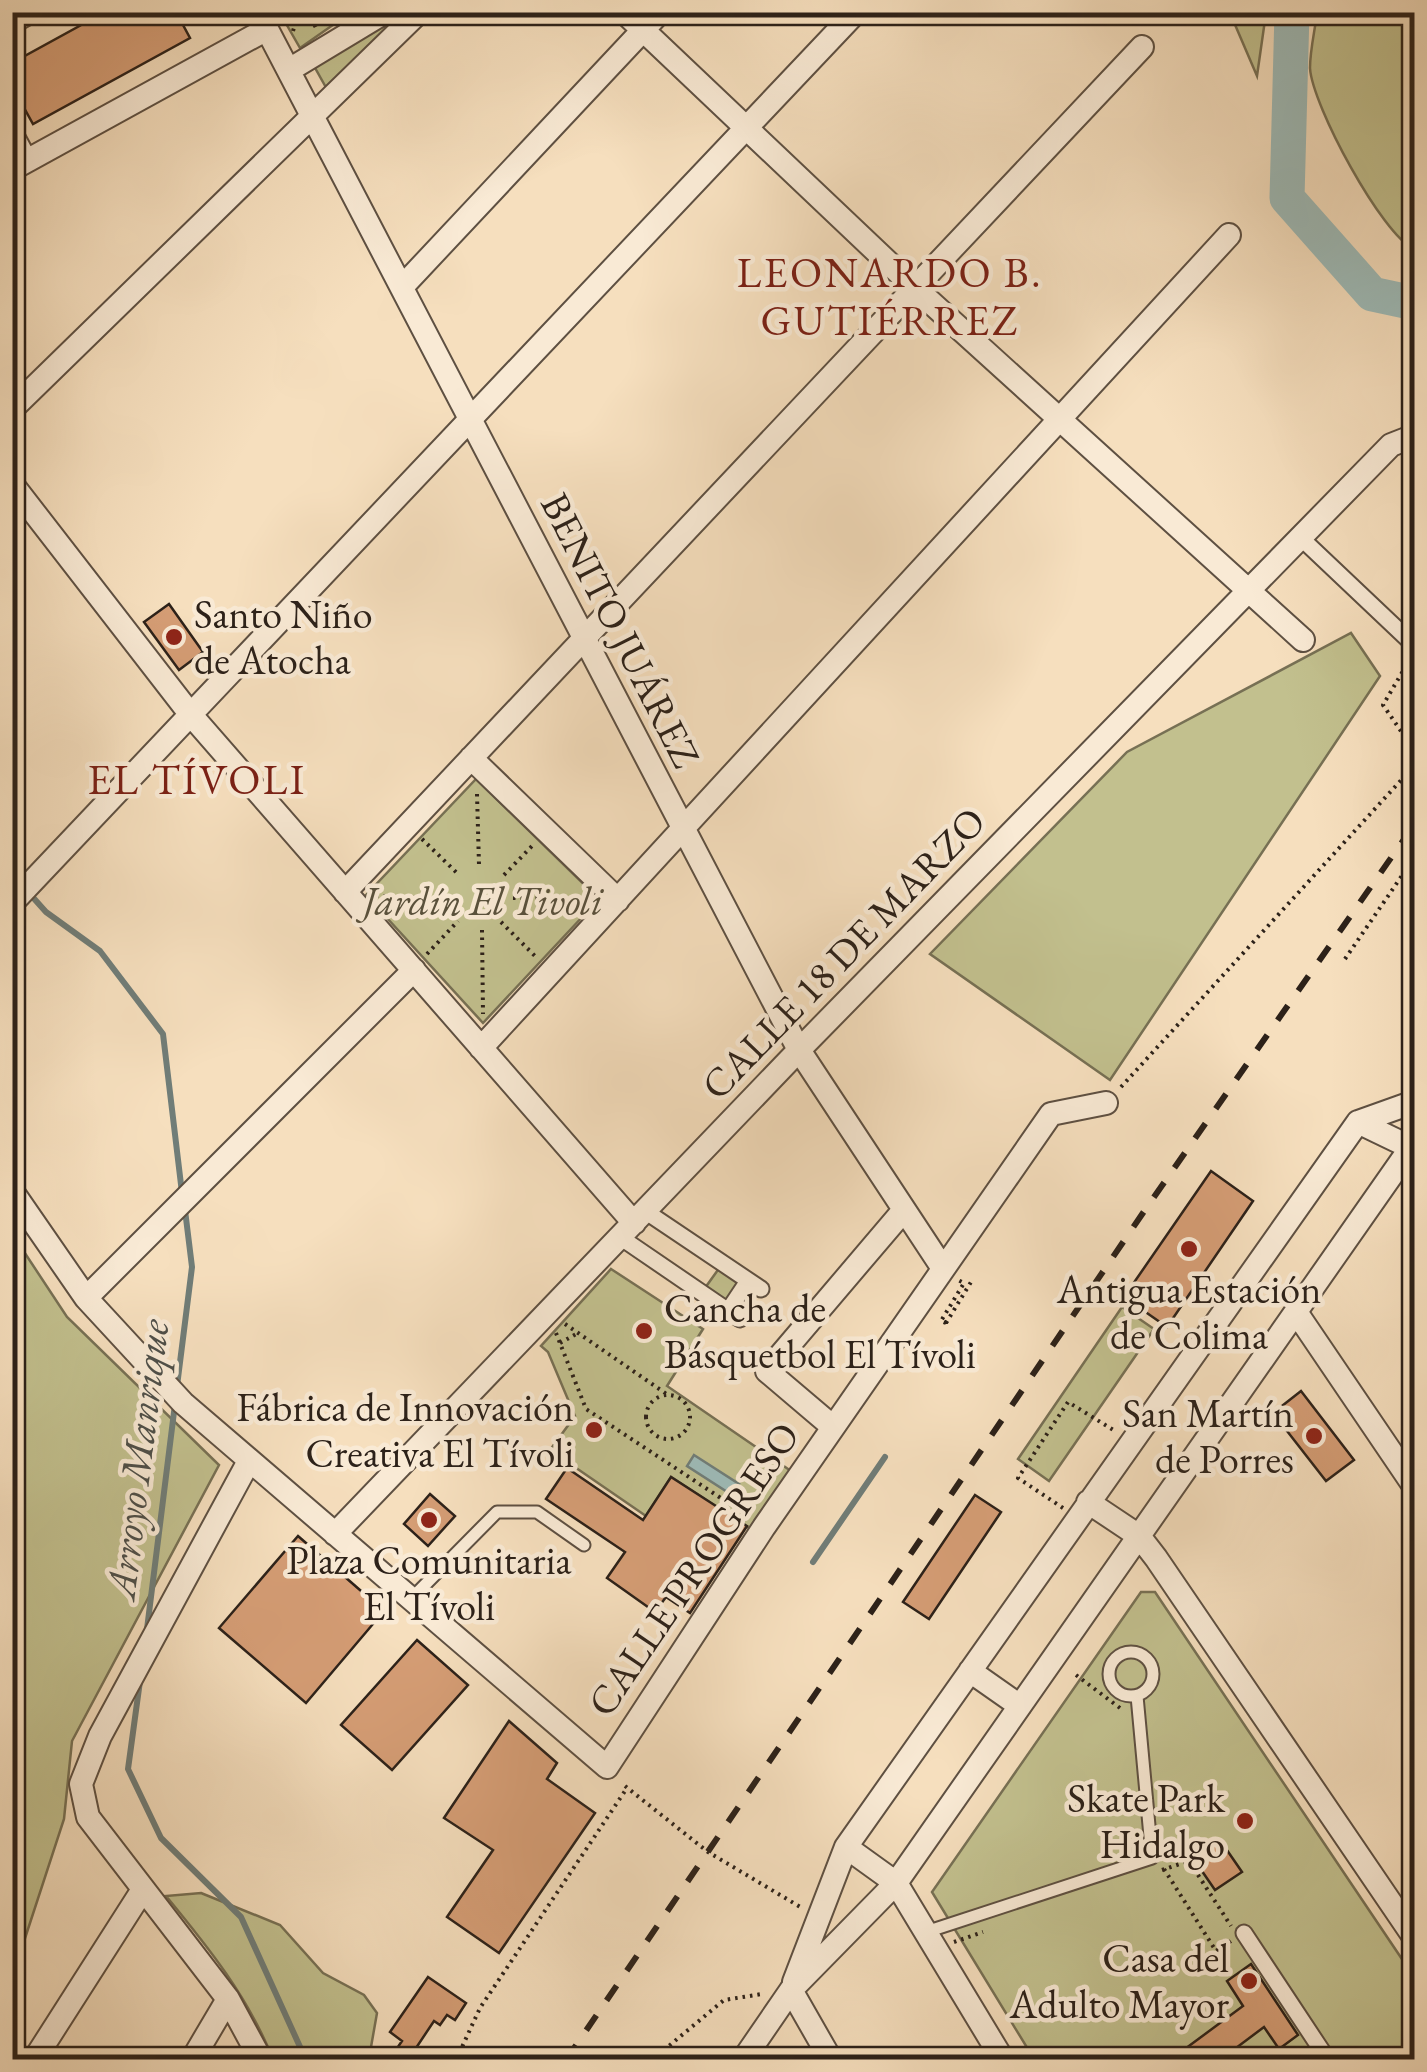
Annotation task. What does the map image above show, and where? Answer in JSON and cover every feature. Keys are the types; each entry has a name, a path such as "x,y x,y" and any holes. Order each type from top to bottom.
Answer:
{"street":[{"path":"12,22 30,12"},
{"path":"289,70 385,12"},
{"path":"12,409 419,12"},
{"path":"624,12 915,288 1303,640"},
{"path":"402,287 660,12"},
{"path":"12,903 856,12"},
{"path":"12,135 19,165 263,21"},
{"name":"BENITO JUÁREZ","path":"263,21 582,640 799,1050 942,1267"},
{"path":"356,894 474,768 582,640 1142,47"},
{"path":"482,1048 609,899 683,829 1229,235"},
{"name":"CALLE 18 DE MARZO","path":"335,1534 799,1050 1391,445 1414,436"},
{"path":"12,484 191,715 418,964 482,1048 633,1224 734,1315 755,1285 633,1224"},
{"path":"1301,538 1414,648"},
{"path":"474,768 609,899"},
{"path":"86,1298 418,964"},
{"path":"791,1990 846,1847 1358,1122 1414,1102"},
{"name":"CALLE PROGRESO","path":"607,1767 764,1527 1051,1114 1106,1103"},
{"path":"743,2060 791,1990 896,1883 1414,1146 1358,1122"},
{"path":"12,1191 86,1298 176,1396 607,1767"},
{"path":"833,1427 767,1371 904,1210"},
{"path":"1296,1312 1414,1486"},
{"path":"249,1460 100,1736 86,1767 82,1800 97,1833 228,1999 261,2060"},
{"path":"1083,1510 1139,1536 1414,1937"},
{"path":"970,1671 1020,1706"},
{"path":"846,1847 896,1883 1002,2060"},
{"path":"34,2060 142,1890"},
{"path":"1241,1935 1321,2057"},
{"path":"791,1990 831,2060"},
{"path":"192,2060 228,1999"}],"lane":[{"path":"410,1600 497,1512 537,1512 584,1544"},
{"path":"926,1932 1152,1858 1137,1696"}],"path":[{"path":"294,36 292,28 302,15 312,20 316,38"},
{"path":"1414,648 1383,705 1414,750"},
{"path":"1106,1103 1414,766"},
{"path":"474,768 479,865"},
{"path":"421,838 458,874"},
{"path":"504,875 539,840"},
{"path":"1345,960 1414,858"},
{"path":"356,894 448,899"},
{"path":"513,898 609,899"},
{"path":"418,964 458,922"},
{"path":"501,922 540,962"},
{"path":"482,930 483,1024"},
{"path":"946,1323 971,1282"},
{"path":"668,1395 654,1399 646,1412 647,1426 657,1437 678,1438 690,1420 682,1400 668,1395 578,1333 560,1343 586,1410 764,1527"},
{"path":"1083,1510 1018,1478 1068,1402 1132,1442"},
{"path":"648,1450 657,1437"},
{"path":"1076,1675 1128,1714"},
{"path":"607,1767 626,1788 718,1859 819,1917"},
{"path":"456,2060 480,2008 626,1788"},
{"path":"1216,1951 1164,1869 1189,1861 1241,1935"},
{"path":"652,2060 724,2000 791,1990"}],"green space":[{"path":"280,13 350,13 300,48"},
{"path":"401,13 410,13 328,91 314,66"},
{"path":"1230,13 1266,13 1257,76"},
{"path":"1317,13 1414,13 1414,249 1400,239 1368,195 1323,110 1310,68"},
{"path":"1351,633 1380,676 1110,1080 930,954 1127,752"},
{"name":"Jardín El Tivoli","path":"476,779 599,899 483,1023 366,895"},
{"path":"13,1235 67,1317 219,1465 72,1741 64,1819 13,1975"},
{"path":"720,1267 741,1282 727,1303 705,1288"},
{"path":"611,1269 703,1329 667,1386 791,1471 752,1530 671,1477 646,1516 550,1450 575,1416 548,1352 541,1346"},
{"path":"1122,1307 1154,1329 1049,1481 1018,1459"},
{"path":"1141,1592 1155,1592 1414,1977 1414,2059 1034,2059 932,1892"},
{"path":"201,1893 280,1925 323,1973 364,1995 377,2013 371,2047 375,2059 273,2059 239,1994 166,1896"}],"water":[{"path":"694,1455 739,1484 732,1495 687,1466"}],"building":[{"path":"105,12 176,12 190,38 33,124 12,86 12,63"},
{"name":"Santo Niño de Atocha","path":"169,604 203,652 179,670 144,622"},
{"name":"Antigua Estación de Colima","path":"1211,1171 1253,1201 1167,1327 1124,1297"},
{"name":"San Martín de Porres","path":"1301,1391 1354,1460 1326,1481 1273,1413"},
{"path":"567,1468 643,1520 671,1477 747,1526 690,1613 666,1597 655,1612 607,1578 625,1552 546,1499"},
{"name":"Plaza Comunitaria El Tívoli","path":"430,1494 455,1516 428,1546 404,1524"},
{"path":"975,1495 1001,1512 929,1619 903,1602"},
{"path":"298,1536 384,1611 306,1703 219,1628"},
{"path":"417,1640 468,1685 392,1770 341,1725"},
{"path":"509,1721 557,1763 547,1779 595,1813 499,1953 447,1917 493,1850 444,1818"},
{"path":"1220,1840 1242,1872 1215,1890 1193,1858"},
{"path":"1251,1964 1298,2035 1279,2049 1264,2027 1220,2060 1170,2060 1243,2006 1227,1981"},
{"path":"428,1977 466,2003 455,2020 447,2015 440,2025 434,2021 408,2060 389,2060 402,2041 390,2032"}],"waterway":[{"path":"1292,12 1287,198 1372,294 1414,303"},
{"name":"Arroyo Manrique","path":"12,874 46,912 100,951 163,1034 182,1193"},
{"name":"Arroyo Manrique","path":"177,1386 192,1267 185,1210"},
{"name":"Arroyo Manrique","path":"147,1629 175,1404"},
{"path":"813,1562 885,1457"},
{"name":"Arroyo Manrique","path":"140,1681 128,1769 161,1838 241,1917 306,2060"}],"railway":[{"path":"566,2060 1147,1207 1414,825"}],"place":[{"name":"Santo Niño de Atocha","path":"174,637"},
{"name":"Antigua Estación de Colima","path":"1189,1249"},
{"name":"Cancha de Básquetbol El Tívoli","path":"644,1331"},
{"name":"Fábrica de Innovación Creativa El Tívoli","path":"594,1430"},
{"name":"San Martín de Porres","path":"1314,1436"},
{"name":"Plaza Comunitaria El Tívoli","path":"429,1520"},
{"name":"Skate Park Hidalgo","path":"1245,1821"},
{"name":"Casa del Adulto Mayor","path":"1249,1981"}],"district":[{"name":"LEONARDO B. GUTIÉRREZ","path":"890,296"},
{"name":"EL TÍVOLI","path":"197,779"}]}
